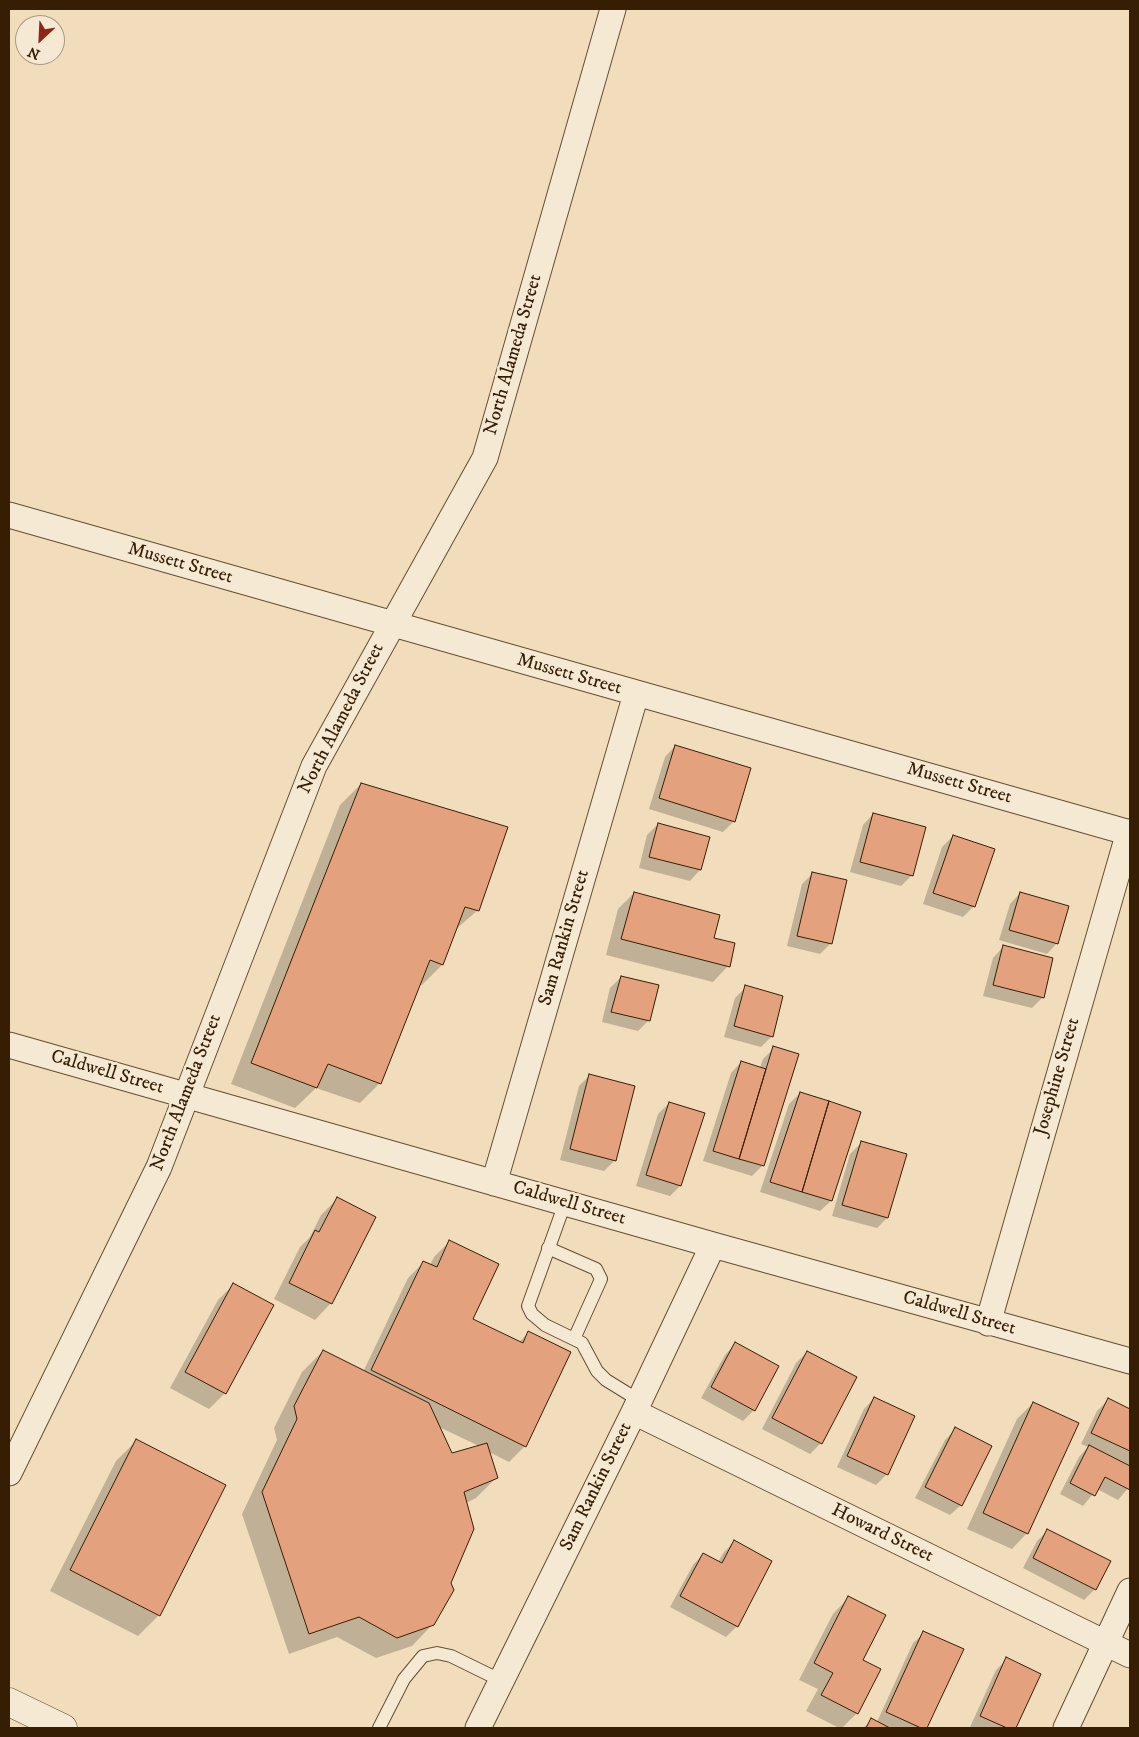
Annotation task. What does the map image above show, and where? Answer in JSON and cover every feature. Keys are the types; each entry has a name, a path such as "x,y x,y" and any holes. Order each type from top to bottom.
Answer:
{"street":[{"name":"North Alameda Street","path":"9,1473 159,1167 314,766 391,624 485,458 613,9"},
{"name":"Mussett Street","path":"9,515 636,694 1130,832"},
{"name":"Sam Rankin Street","path":"494,1183 636,694"},
{"name":"Josephine Street","path":"988,1323 1130,832"},
{"name":"Caldwell Street","path":"9,1044 988,1323 1130,1361"},
{"name":"Sam Rankin Street","path":"478,1728 637,1407 713,1245"},
{"name":"Howard Street","path":"637,1407 1130,1655"},
{"path":"1066,1728 1130,1592"},
{"path":"9,1702 63,1728"}],"lane":[{"path":"565,1203 528,1306 532,1314 545,1325 582,1343 602,1375 637,1407"},
{"path":"548,1248 585,1262 596,1269 601,1278 574,1339"},
{"path":"379,1728 404,1679 423,1656 437,1653 451,1656 502,1680"}],"building":[{"path":"675,745 751,768 735,822 659,798"},
{"path":"361,783 508,827 479,911 465,907 443,965 430,960 381,1084 328,1064 317,1088 251,1063"},
{"path":"873,813 926,827 913,876 860,862"},
{"path":"658,823 710,837 701,870 649,857"},
{"path":"953,835 995,849 975,907 933,893"},
{"path":"812,872 847,880 832,944 797,936"},
{"path":"634,892 720,915 714,938 735,943 730,967 621,939"},
{"path":"1020,892 1069,906 1058,944 1009,930"},
{"path":"1003,945 1053,958 1044,998 993,985"},
{"path":"621,976 659,985 650,1021 611,1012"},
{"path":"745,985 783,996 773,1037 734,1026"},
{"path":"773,1046 799,1054 764,1166 739,1159"},
{"path":"741,1061 766,1069 739,1159 713,1151"},
{"path":"589,1074 635,1086 616,1161 570,1149"},
{"path":"800,1092 829,1101 802,1192 770,1182"},
{"path":"829,1101 861,1112 832,1201 802,1192"},
{"path":"669,1102 705,1113 681,1186 646,1175"},
{"path":"861,1141 907,1154 888,1218 842,1205"},
{"path":"337,1197 376,1217 332,1304 289,1283 315,1230 319,1232"},
{"path":"449,1240 499,1264 473,1319 523,1343 528,1331 571,1352 526,1447 371,1370 423,1261 437,1267"},
{"path":"233,1283 274,1305 226,1394 185,1372"},
{"path":"735,1342 779,1366 755,1411 711,1387"},
{"path":"323,1350 429,1403 452,1453 487,1443 498,1478 464,1492 474,1529 451,1583 454,1590 434,1625 397,1638 359,1617 309,1634 262,1492 297,1419 294,1406"},
{"path":"807,1351 857,1377 822,1444 772,1418"},
{"path":"874,1397 915,1416 888,1475 847,1456"},
{"path":"1108,1398 1130,1409 1130,1451 1091,1433"},
{"path":"1033,1402 1079,1423 1028,1534 983,1513"},
{"path":"955,1427 992,1446 962,1506 925,1487"},
{"path":"136,1439 226,1485 160,1616 70,1570"},
{"path":"1089,1445 1130,1466 1130,1490 1105,1477 1095,1496 1070,1483"},
{"path":"1047,1529 1111,1561 1096,1590 1033,1558"},
{"path":"734,1540 772,1561 738,1627 680,1596 703,1553 722,1563"},
{"path":"848,1596 886,1615 863,1660 881,1669 858,1714 821,1695 833,1673 814,1663"},
{"path":"923,1631 964,1649 927,1728 921,1728 886,1712"},
{"path":"1006,1657 1041,1674 1016,1728 1007,1728 980,1716"},
{"path":"871,1718 890,1728 866,1728"}]}
